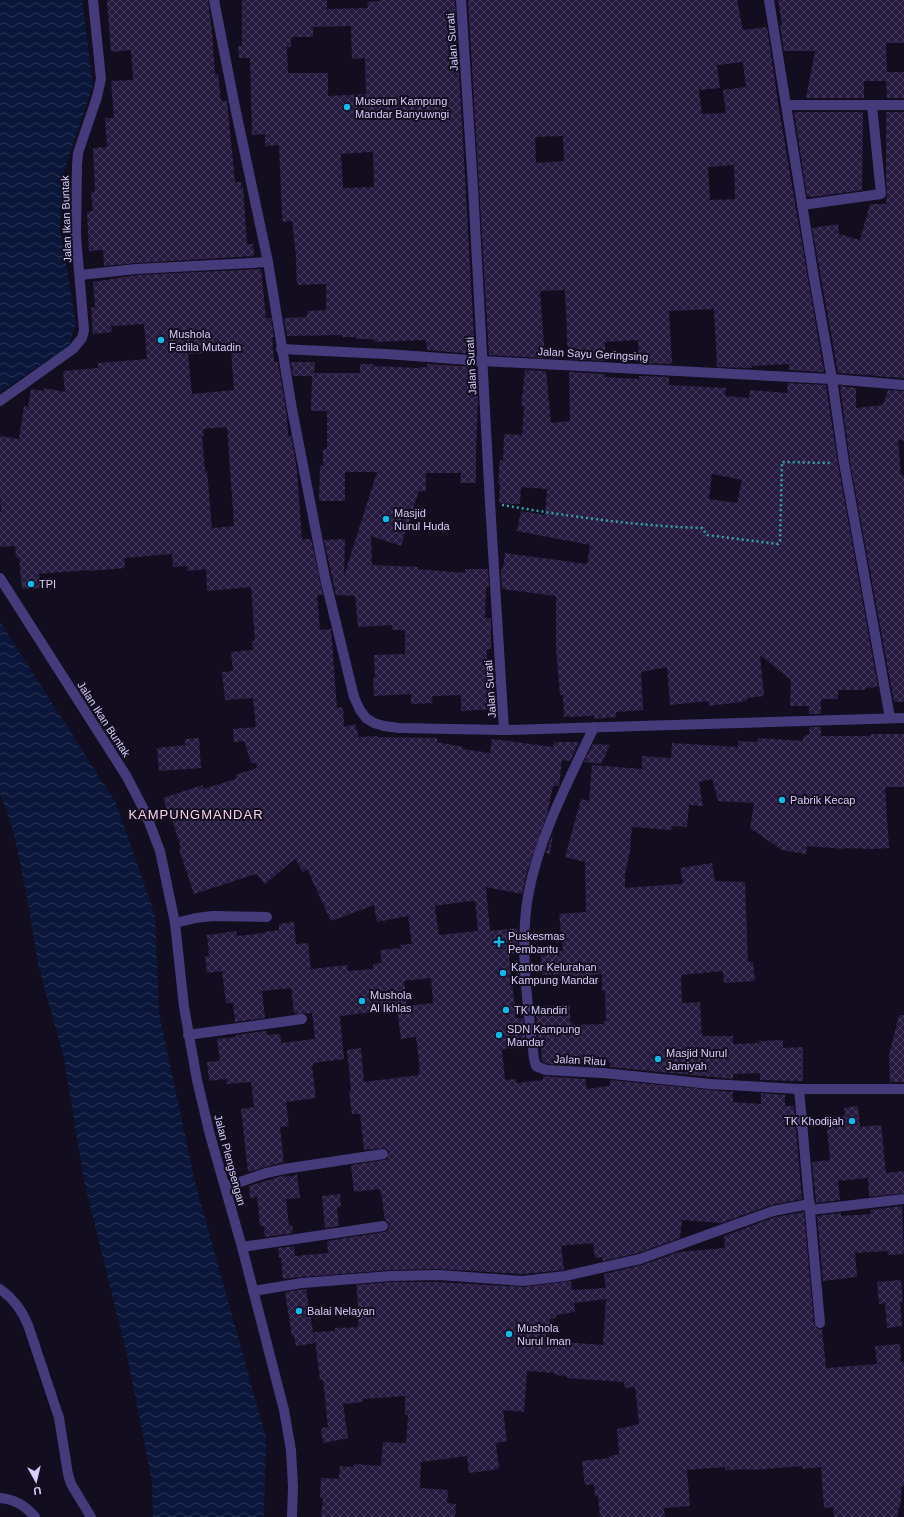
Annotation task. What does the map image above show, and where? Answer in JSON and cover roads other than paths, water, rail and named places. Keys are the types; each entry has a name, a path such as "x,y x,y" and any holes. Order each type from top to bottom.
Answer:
{"street":[{"name":"Jalan Ikan Buntak","path":"0,401 73,348 82,338 84,324 76,236 77,165 78,153 97,97 101,79 93,0"},
{"path":"214,0 268,262 281,349 325,578 354,697 360,710 366,718 374,723 391,727 466,730 594,726 741,724 904,718"},
{"name":"Jalan Surati","path":"461,0 474,194 490,503 504,730"},
{"path":"770,0 802,205 832,379 844,463 890,718"},
{"path":"787,105 904,105"},
{"path":"802,205 881,194 872,105"},
{"path":"80,276 136,270 268,262"},
{"name":"Jalan Sayu Geringsing","path":"281,349 832,379 904,385"},
{"name":"Jalan Ikan Buntak","path":"0,578 138,796 160,851 168,882 173,913"},
{"name":"Jalan Riau","path":"594,726 554,812 538,854 528,896 524,952 527,998 536,1066 539,1069 546,1070 603,1073 710,1084 799,1089 904,1089"},
{"name":"Jalan Plengsengan","path":"173,913 188,1035 210,1135 242,1247 288,1430 291,1450 293,1487 292,1517"},
{"path":"175,923 213,916 267,917"},
{"path":"188,1035 302,1019"},
{"path":"799,1089 820,1323"},
{"path":"225,1187 266,1173 284,1169 383,1154"},
{"path":"252,1291 302,1283 391,1276 439,1275 523,1281 565,1276 640,1259 773,1211 904,1199"},
{"path":"242,1247 382,1226"},
{"path":"0,1289 15,1302 28,1325 59,1418 71,1484 91,1517"},
{"path":"0,1498 7,1498 19,1503 28,1509 35,1517"}],"water":[{"path":"0,0 82,0 93,85 64,171 60,229 76,323 69,346 0,392"},
{"path":"0,622 116,803 155,915 159,1013 195,1182 266,1438 264,1517 153,1517 152,1481 127,1355 84,1181 64,1058 38,964 28,902 14,833 0,793"}],"place":[{"name":"Museum Kampung Mandar Banyuwngi","path":"347,107"},
{"name":"Mushola Fadila Mutadin","path":"161,340"},
{"name":"Masjid Nurul Huda","path":"386,519"},
{"name":"TPI","path":"31,584"},
{"name":"Pabrik Kecap","path":"782,800"},
{"name":"Puskesmas Pembantu","path":"499,942"},
{"name":"Kantor Kelurahan Kampung Mandar","path":"503,973"},
{"name":"Mushola Al Ikhlas","path":"362,1001"},
{"name":"TK Mandiri","path":"506,1010"},
{"name":"SDN Kampung Mandar","path":"499,1035"},
{"name":"Masjid Nurul Jamiyah","path":"658,1059"},
{"name":"TK Khodijah","path":"852,1121"},
{"name":"Balai Nelayan","path":"299,1311"},
{"name":"Mushola Nurul Iman","path":"509,1334"}],"district":[{"name":"KAMPUNGMANDAR","path":"196,814"}]}
